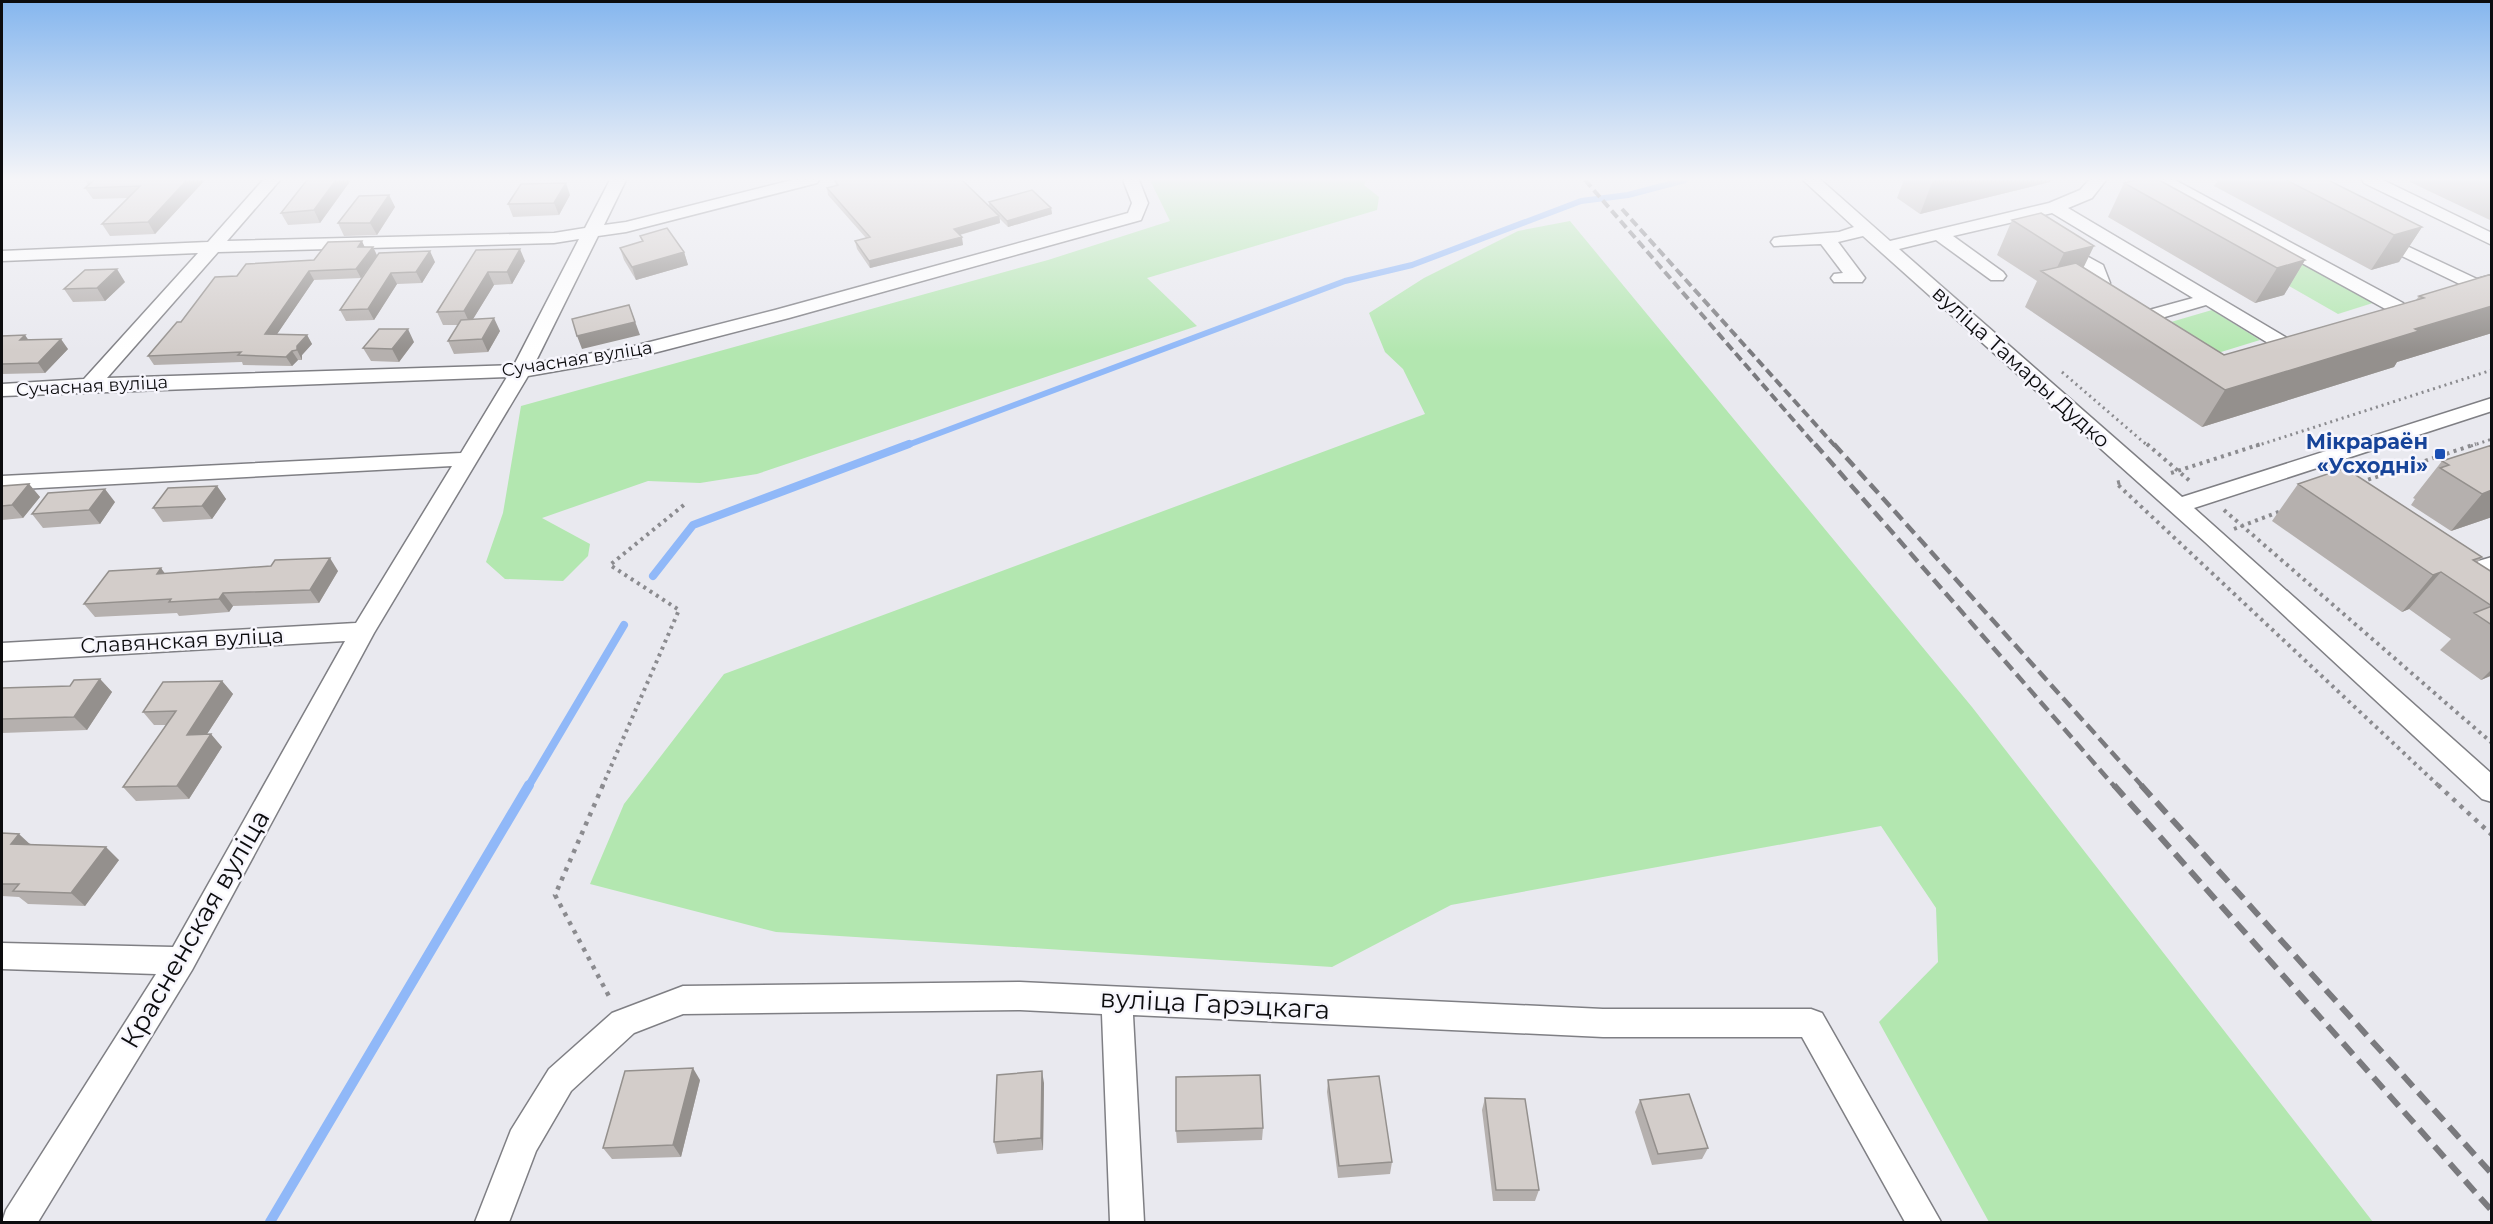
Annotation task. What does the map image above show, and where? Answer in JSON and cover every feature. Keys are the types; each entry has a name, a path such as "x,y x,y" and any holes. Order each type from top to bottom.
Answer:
{"street":[{"path":"90,385 220,237"},
{"path":"2,256 211,247 562,237"},
{"name":"Красненская вуліца","path":"18,1222 181,962 363,631 521,371 587,237"},
{"name":"Сучасная вуліца","path":"2,390 521,371 635,352 1060,237"},
{"path":"1780,242 1839,237"},
{"name":"вуліца Тамары Дудко","path":"1875,237 2213,537 2492,791"},
{"path":"1886,247 1930,237"},
{"path":"1943,237 1997,276"},
{"path":"2044,237 2097,269 2101,283 2091,299 2143,334"},
{"path":"2105,237 2280,342"},
{"path":"2268,237 2396,307"},
{"path":"2378,237 2486,286"},
{"path":"1826,238 1856,278 1840,279"},
{"path":"2453,291 2486,286"},
{"path":"2124,322 2208,299"},
{"path":"2375,314 2419,301"},
{"path":"2260,348 2301,336"},
{"path":"2178,506 2492,404"},
{"path":"2,483 467,459"},
{"path":"2305,465 2340,489"},
{"path":"2446,560 2466,573 2492,601"},
{"path":"2466,573 2492,565"},
{"name":"Славянская вуліца","path":"2,652 363,631"},
{"path":"2,956 181,962"},
{"name":"вуліца Гарэцкага","path":"623,1023 683,1000 1020,996 1603,1023 1811,1023 1924,1222"},
{"path":"1117,1000 1127,1222"},
{"path":"492,1222 523,1142 560,1080 623,1023"}],"path":[{"path":"2056,367 2179,471 2206,497 2244,525 2492,743"},
{"path":"2492,370 2179,471 2116,483 2492,835"},
{"path":"2340,489 2492,439"},
{"path":"623,1023 555,895 679,610 610,565 685,504"},
{"path":"2179,544 2213,537 2286,509"}],"green space":[{"path":"1120,237 1285,237 1147,278 1197,326 757,474 700,483 648,481 542,518 590,544 588,556 563,581 505,579 486,562 503,513 521,406 1048,260"},
{"path":"1506,237 1583,237 1972,707 2373,1222 1989,1222 1879,1022 1938,962 1936,908 1881,826 1451,905 1332,967 776,932 590,884 624,804 724,674 1425,414 1403,369 1385,352 1369,313 1424,278"},
{"path":"2277,247 2376,302 2338,314 2238,257"},
{"path":"2212,310 2260,340 2195,360 2147,329"}],"building":[{"path":"641,237 673,237 684,252 632,267 620,248 643,241"},
{"path":"870,237 962,237 869,261 855,241"},
{"path":"2039,237 2080,237 2094,246 2064,253"},
{"path":"2221,237 2263,237 2305,260 2277,268"},
{"path":"362,241 358,247 373,247 356,269 309,271 265,334 307,335 297,346 297,350 292,351 286,357 238,355 241,352 148,356 177,322 181,322 215,277 237,276 246,264 314,260 328,242"},
{"path":"520,249 507,272 488,272 464,311 437,312 476,250"},
{"path":"430,251 416,272 391,273 368,309 340,310 379,253"},
{"path":"2076,263 2224,355 2424,298 2419,296 2492,274 2492,306 2415,329 2419,331 2225,390 2041,271"},
{"path":"117,269 97,288 64,289 85,270"},
{"path":"629,305 635,322 577,336 572,319"},
{"path":"494,318 482,339 448,341 461,320"},
{"path":"379,329 408,329 392,349 363,348"},
{"path":"25,335 20,340 61,339 38,363 2,364 2,336"},
{"path":"2492,445 2492,490 2482,494 2440,468 2449,465 2442,461"},
{"path":"2345,468 2482,557 2473,560 2492,572 2492,606 2441,572 2433,575 2298,484"},
{"path":"29,484 12,505 2,506 2,486"},
{"path":"217,486 202,506 153,508 168,488"},
{"path":"105,489 89,510 32,514 48,493"},
{"path":"330,558 310,590 223,593 219,599 84,604 109,571 161,568 157,574 271,566 275,560"},
{"path":"2492,606 2492,625 2474,613"},
{"path":"100,679 74,717 2,719 2,688 70,686 74,680"},
{"path":"222,681 187,735 211,734 177,786 123,787 176,711 143,712 163,682"},
{"path":"2,833 19,834 11,844 106,847 71,893 13,891 19,884 2,884"},
{"path":"693,1068 673,1145 603,1148 625,1071"},
{"path":"1042,1071 1041,1138 994,1142 997,1075"},
{"path":"1260,1075 1263,1128 1176,1131 1176,1077"},
{"path":"1379,1076 1392,1162 1339,1166 1328,1080"},
{"path":"1689,1094 1708,1148 1658,1154 1640,1100"},
{"path":"1485,1098 1525,1099 1539,1190 1496,1190"}],"waterway":[{"path":"905,446 1345,281 1412,265 1486,237"},
{"path":"653,576 693,525 909,444"},
{"path":"528,787 624,625"},
{"path":"270,1222 529,785"}],"railway":[{"path":"1635,237 1816,446"},
{"path":"1647,237 1835,446"},
{"path":"1815,444 2115,787"},
{"path":"1834,444 2143,787"},
{"path":"2114,785 2492,1211"},
{"path":"2141,785 2492,1174"}],"place":[{"name":"Мікрараён «Усходні»","path":"2440,454"}]}
